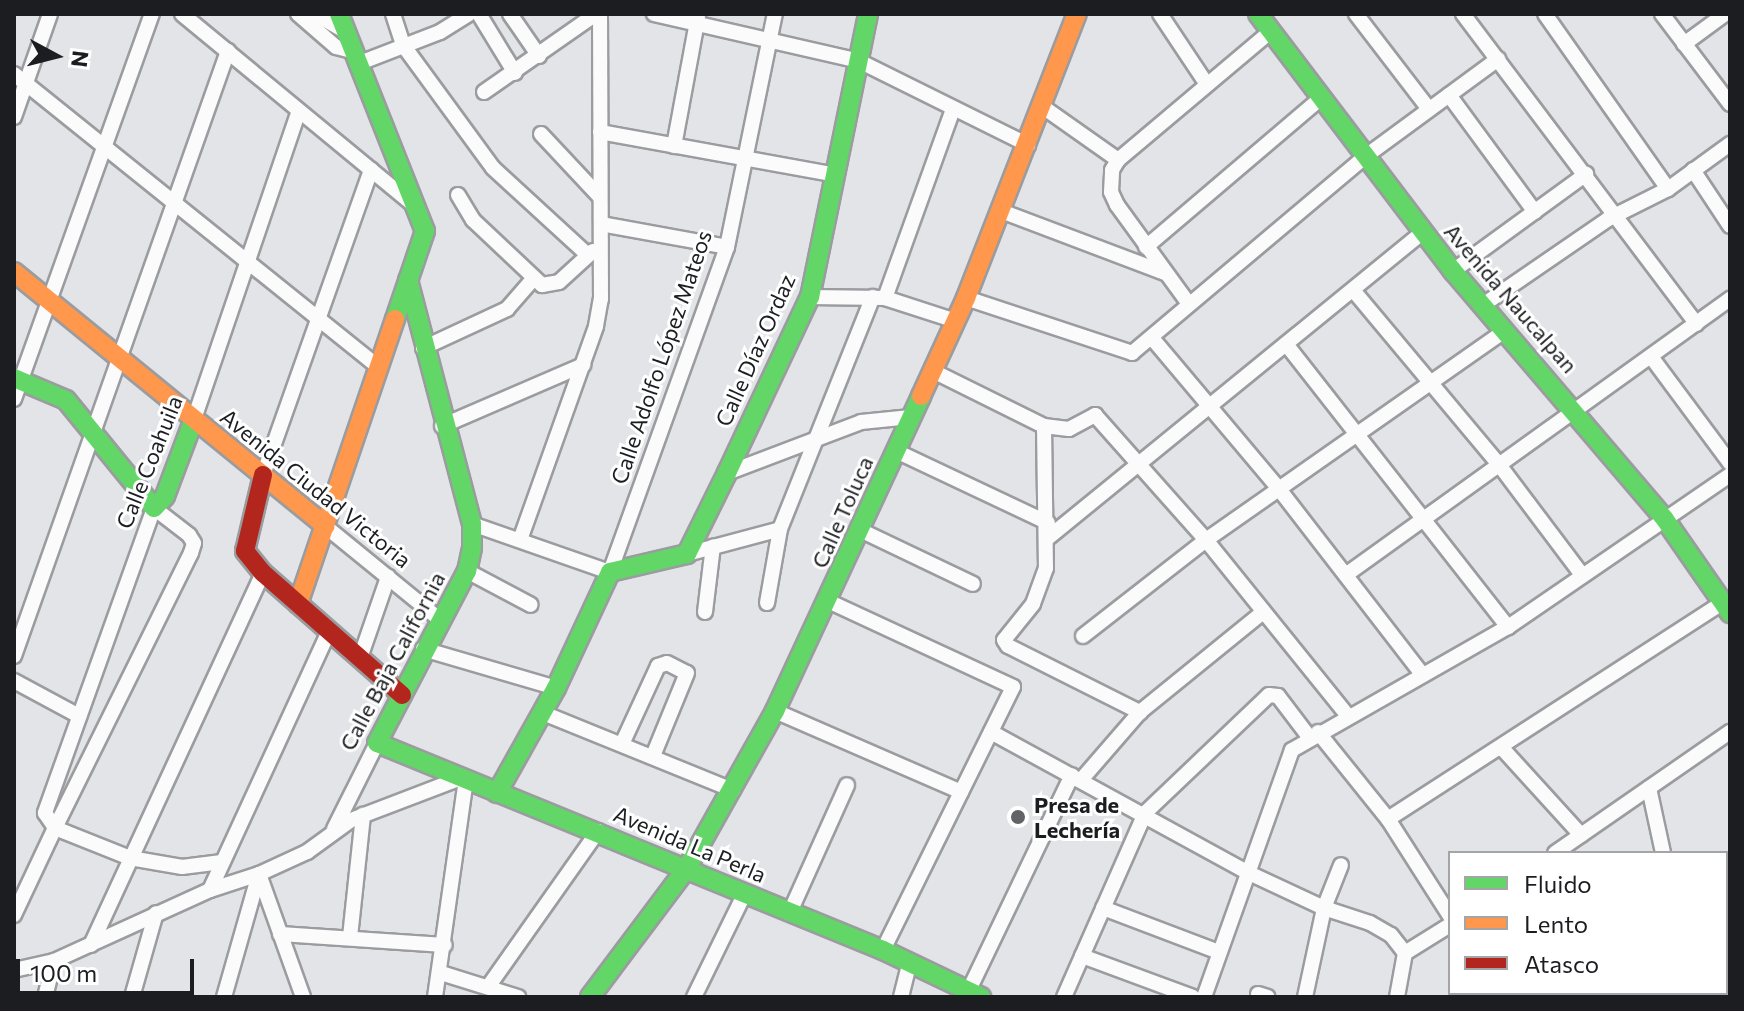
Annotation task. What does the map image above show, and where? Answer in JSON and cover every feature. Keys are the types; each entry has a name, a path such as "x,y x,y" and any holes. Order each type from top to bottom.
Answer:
{"main road":[{"name":"Calle Díaz Ordaz","path":"687,554 810,297 868,14"},
{"name":"Calle Toluca","path":"597,995 687,868 775,711 966,298 1077,14"},
{"name":"Avenida Naucalpan","path":"1258,14 1453,271 1576,411 1664,518 1726,607"},
{"path":"298,604 425,224 342,23"},
{"name":"Avenida Ciudad Victoria","path":"14,272 325,526"},
{"name":"Calle Baja California","path":"377,743 423,649 467,571 472,524 442,426 408,280"},
{"path":"17,379 66,400 93,437 154,508"},
{"name":"Calle Coahuila","path":"154,508 165,496 194,419"},
{"path":"263,475 245,551 263,573 402,695"},
{"path":"610,572 687,554"},
{"name":"Calle Adolfo López Mateos","path":"497,793 556,688 610,572"},
{"name":"Avenida La Perla","path":"377,743 910,961 975,993"}],"street":[{"path":"14,117 50,14"},
{"path":"14,399 17,379 152,14"},
{"path":"182,14 415,206"},
{"path":"298,14 336,47 355,58 403,45 469,14"},
{"path":"315,14 342,23"},
{"path":"393,14 403,45 493,168 587,254"},
{"path":"479,14 515,73"},
{"path":"510,14 539,56"},
{"path":"484,92 598,14"},
{"path":"520,540 583,365 601,299 598,14"},
{"path":"654,14 698,18 859,61 1028,145"},
{"name":"Calle Adolfo López Mateos","path":"610,572 727,247 775,14"},
{"path":"1160,14 1206,83"},
{"path":"1356,14 1429,109"},
{"path":"1463,14 1697,324"},
{"path":"1545,14 1668,189"},
{"path":"1662,14 1730,104"},
{"path":"1684,44 1725,14"},
{"path":"674,146 698,18"},
{"path":"1189,304 1146,247 1111,192 1118,160 1271,31"},
{"path":"14,656 93,437 171,204 228,51"},
{"path":"966,298 1132,353 1366,156 1498,59"},
{"path":"14,74 171,204 379,367"},
{"path":"1449,95 1535,212"},
{"path":"1146,247 1321,98"},
{"path":"1043,107 1118,160"},
{"path":"767,603 780,529 879,297 953,109"},
{"name":"Calle Coahuila","path":"194,419 299,111"},
{"path":"600,132 836,175"},
{"path":"541,134 600,197"},
{"path":"1483,305 1617,216 1668,189 1730,144"},
{"path":"263,475 371,170"},
{"path":"1693,170 1730,226"},
{"path":"1453,271 1586,174"},
{"path":"458,195 473,220 542,285 559,282 587,254 601,247"},
{"path":"1001,211 1165,273"},
{"path":"601,224 727,247"},
{"path":"1048,530 1140,464 1423,232"},
{"path":"423,348 493,317 533,279"},
{"path":"1353,290 1500,466 1582,575"},
{"path":"810,297 879,297 956,321"},
{"path":"1347,574 1652,358 1730,299"},
{"path":"1083,636 1206,540 1505,331"},
{"path":"1152,338 1279,489 1423,675"},
{"path":"1286,344 1508,627"},
{"path":"1652,358 1730,463"},
{"path":"442,426 583,365"},
{"path":"933,371 1044,426 1069,429 1091,413 1206,540 1347,715"},
{"path":"727,473 861,422 911,417"},
{"path":"1044,426 1048,530 1041,589 1024,618 1008,631 1005,644 1140,712"},
{"path":"896,451 1048,530"},
{"path":"1204,997 1288,755 1347,715 1508,627 1730,475"},
{"path":"14,915 191,553 194,543 189,535 154,508"},
{"name":"Calle Coahuila","path":"55,828 45,805 154,508"},
{"path":"472,524 610,572"},
{"name":"Avenida Ciudad Victoria","path":"325,526 439,619"},
{"path":"687,554 780,529"},
{"path":"860,530 973,584"},
{"path":"705,612 713,546"},
{"path":"467,571 531,605"},
{"path":"91,945 263,573"},
{"name":"Calle Baja California","path":"360,658 388,577"},
{"path":"828,601 1013,687 883,950"},
{"path":"1388,819 1726,607"},
{"path":"975,993 1076,777 1140,712 1263,612"},
{"path":"210,890 329,631"},
{"path":"423,649 556,688"},
{"path":"622,744 658,666 667,663 687,673 653,756"},
{"path":"14,681 79,716"},
{"path":"1064,997 1145,813 1269,695 1278,696 1388,819 1448,913"},
{"path":"775,711 961,792"},
{"path":"543,713 733,790"},
{"path":"991,732 1145,813 1249,873 1324,908 1381,929 1405,953"},
{"path":"1501,747 1575,843 1730,732"},
{"name":"Calle Baja California","path":"334,829 377,743"},
{"path":"14,970 54,961 210,890 259,874 307,852 334,829 363,815 464,779 445,945 435,997"},
{"path":"790,912 847,785"},
{"path":"1649,788 1663,851"},
{"path":"350,937 363,815"},
{"path":"55,828 130,858 182,867 222,862"},
{"path":"488,987 598,831"},
{"path":"1305,997 1324,908 1341,865"},
{"path":"259,874 303,997"},
{"path":"224,997 259,874"},
{"path":"694,997 745,893"},
{"path":"1103,908 1219,952"},
{"path":"132,997 156,913"},
{"path":"1397,997 1405,953 1448,926"},
{"path":"280,934 445,945"},
{"path":"1082,956 1193,997"},
{"path":"45,997 54,961"},
{"path":"901,997 910,961"},
{"path":"441,973 518,997"}],"traffic: fast":[{"path":"339,14 425,231 395,319"},
{"path":"497,793 556,688 610,572 687,554 727,473 810,297 868,14"},
{"path":"1258,14 1453,271 1664,518 1730,613"},
{"path":"408,280 472,524 472,548 467,571 377,743 883,950 981,997"},
{"path":"14,378 66,400 154,508 165,496 194,419"},
{"path":"590,997 687,868 775,711 921,396"}],"traffic: slow":[{"path":"921,396 966,298 1077,14"},
{"path":"14,272 325,526"},
{"path":"298,604 395,319"}],"traffic: jam":[{"path":"263,475 245,551 263,573 402,695"}],"place":[{"name":"Presa de Lechería","path":"1018,817"}]}
